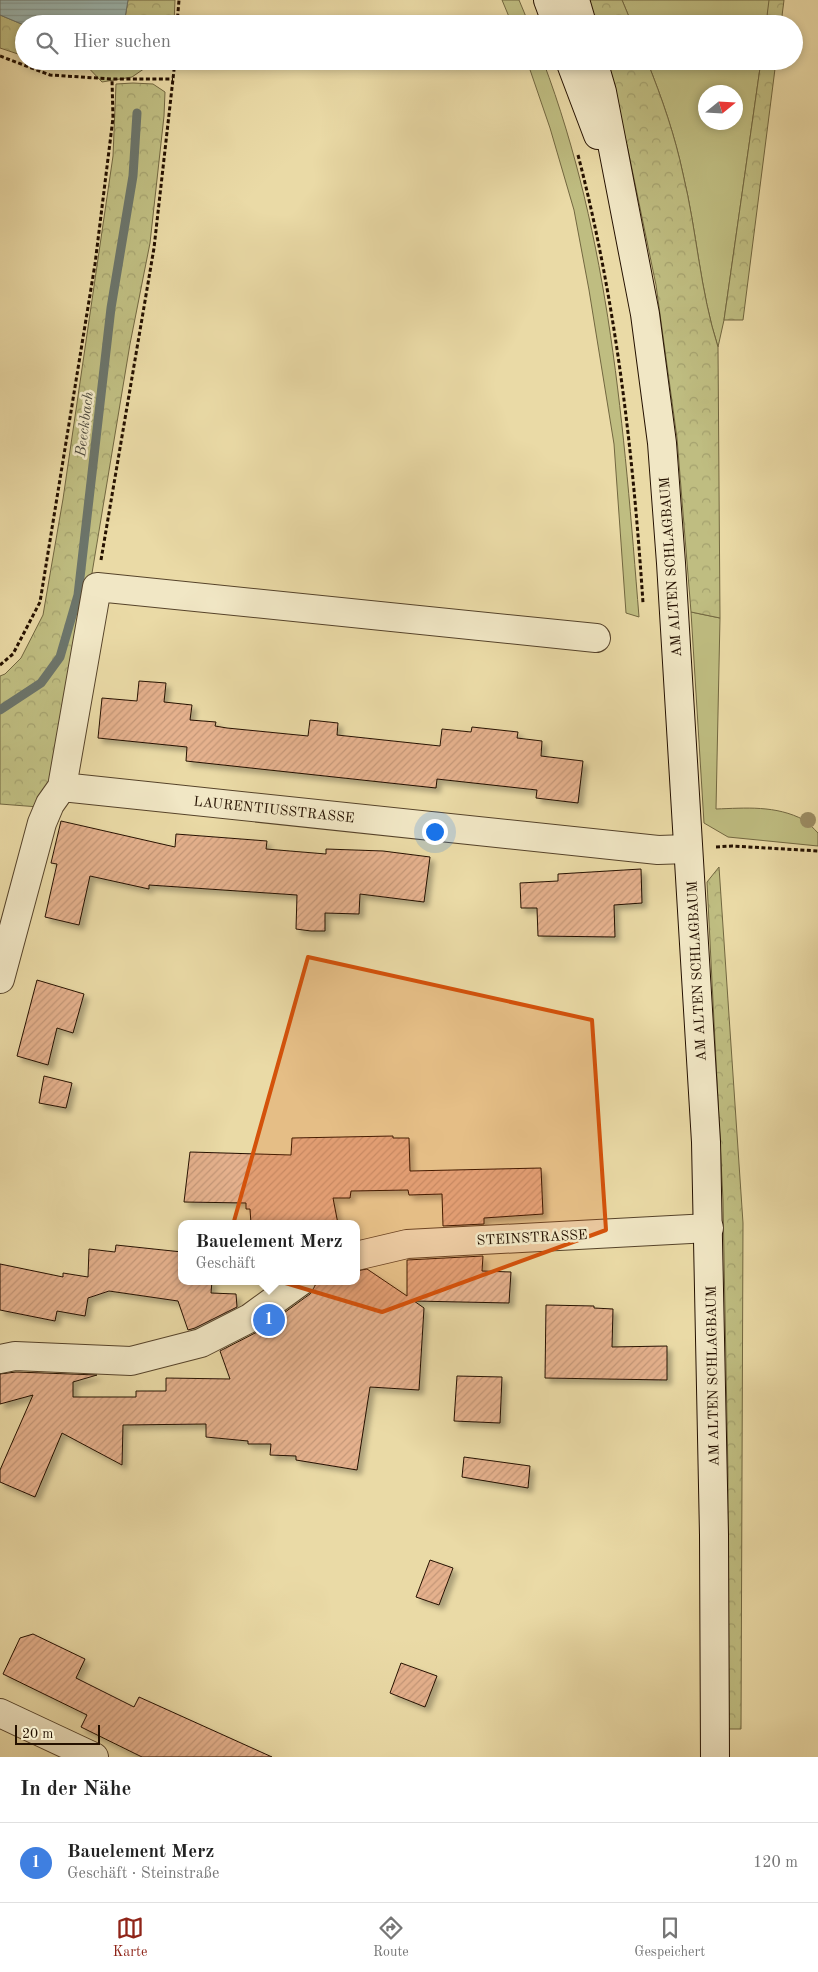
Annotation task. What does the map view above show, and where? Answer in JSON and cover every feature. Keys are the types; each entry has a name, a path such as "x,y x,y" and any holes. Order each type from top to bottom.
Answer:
{"street":[{"path":"548,0 554,15"},
{"path":"575,0 579,15"},
{"path":"573,70 620,190"},
{"path":"596,70 602,92 620,190"},
{"name":"AM ALTEN SCHLAGBAUM","path":"620,190 644,314 662,443 671,564 709,1228 714,1535 715,1757"},
{"path":"0,979 42,823 50,804 62,787 97,587 596,638"},
{"name":"LAURENTIUSSTRASSE","path":"62,787 658,850 688,849"},
{"name":"STEINSTRASSE","path":"360,1255 407,1244 709,1228"},
{"path":"0,1359 15,1356 131,1361 140,1359 201,1343 250,1318 295,1285"},
{"path":"0,1713 94,1757"}],"path":[{"path":"178,15 179,0"},
{"path":"0,56 15,62"},
{"path":"35,70 50,76 173,79"},
{"path":"97,587 154,248 174,70"},
{"path":"0,665 13,654 40,602 95,264 113,118 112,79"},
{"path":"576,150 591,206 602,260 622,378 630,443 643,604"},
{"path":"688,849 732,846 818,851"}],"highlighted area":[{"path":"308,957 592,1020 606,1230 382,1312 222,1264"}],"green space":[{"path":"128,0 175,0 174,15 126,15"},
{"path":"502,0 519,0 525,15 508,15"},
{"path":"580,0 622,0 628,15 585,15"},
{"path":"622,0 770,0 768,15 628,15"},
{"path":"769,0 784,0 782,15 767,15"},
{"path":"0,15 15,21 15,53 0,48"},
{"path":"91,70 142,70 132,77 102,82"},
{"path":"530,70 546,70 566,128 584,196 599,265 620,406 639,617 626,613 614,444 574,210 550,128"},
{"path":"603,70 650,70 672,131 688,196 707,304 718,347 720,618 691,612 677,438 656,285 627,145"},
{"path":"651,70 760,70 724,320 718,347 707,304 688,196 668,117"},
{"path":"760,70 775,70 743,320 724,320"},
{"path":"116,84 153,84 165,92 164,116 150,243 130,344 64,742 54,775 39,807 0,804 0,676 5,674 21,658 43,615 63,499 113,156"},
{"path":"691,612 720,618 716,809 760,808 793,815 806,821 818,833 818,846 728,837 704,823"},
{"path":"719,867 743,1223 741,1729 727,1729 728,1475 723,1200 707,882"}],"water":[{"path":"0,0 128,0 126,15 15,15 15,21 0,15"}],"building":[{"path":"139,681 166,683 164,702 192,705 190,720 216,722 215,726 227,728 308,736 310,720 338,723 337,735 440,746 442,729 471,732 472,727 518,732 517,738 542,741 541,756 583,761 578,803 536,798 537,790 437,779 436,788 186,761 187,747 98,738 102,698 137,701"},
{"path":"61,821 175,847 176,834 267,841 266,849 326,854 326,849 383,851 430,857 424,902 360,894 359,914 325,913 325,931 311,931 296,929 297,895 149,885 149,889 90,876 79,925 45,917 57,864 51,863"},
{"path":"641,869 642,903 614,905 615,937 538,936 537,908 521,908 520,883 558,881 558,874"},
{"path":"37,980 84,994 73,1033 57,1028 48,1065 17,1056"},
{"path":"44,1076 72,1083 66,1108 39,1103"},
{"path":"393,1136 393,1138 409,1138 410,1171 541,1168 543,1214 484,1218 484,1224 443,1226 442,1194 409,1195 408,1190 351,1191 350,1198 333,1198 337,1220 251,1220 250,1209 246,1209 246,1203 184,1202 190,1152 291,1155 292,1138"},
{"path":"116,1245 178,1252 178,1285 212,1285 211,1293 236,1294 237,1307 188,1330 178,1301 109,1291 88,1298 85,1316 57,1311 55,1321 0,1310 0,1264 63,1277 63,1273 88,1277 89,1249 115,1252"},
{"path":"483,1256 482,1271 511,1272 509,1303 414,1301 424,1308 419,1390 370,1387 357,1470 296,1460 296,1456 270,1455 271,1444 248,1444 248,1441 206,1437 206,1424 123,1425 122,1465 62,1433 35,1497 0,1482 0,1470 33,1395 0,1404 0,1374 16,1372 97,1375 73,1382 73,1397 136,1397 136,1391 166,1391 166,1378 230,1379 220,1351 259,1331 310,1294 315,1285 360,1285 360,1270 367,1269 407,1296 407,1260"},
{"path":"546,1305 594,1306 594,1308 613,1309 612,1347 667,1346 667,1380 545,1378"},
{"path":"457,1376 502,1377 500,1423 454,1421"},
{"path":"464,1457 530,1466 528,1488 462,1477"},
{"path":"430,1560 453,1568 439,1605 416,1597"},
{"path":"33,1634 85,1659 76,1678 134,1707 139,1697 272,1757 142,1757 81,1727 87,1715 3,1674 20,1638"},
{"path":"401,1663 437,1676 425,1707 390,1693"}],"waterway":[{"name":"Beeckbach","path":"0,710 41,683 60,657 78,595 111,308 133,176 137,113"}],"place":[{"name":"Bauelement Merz","path":"269,1320"}]}
